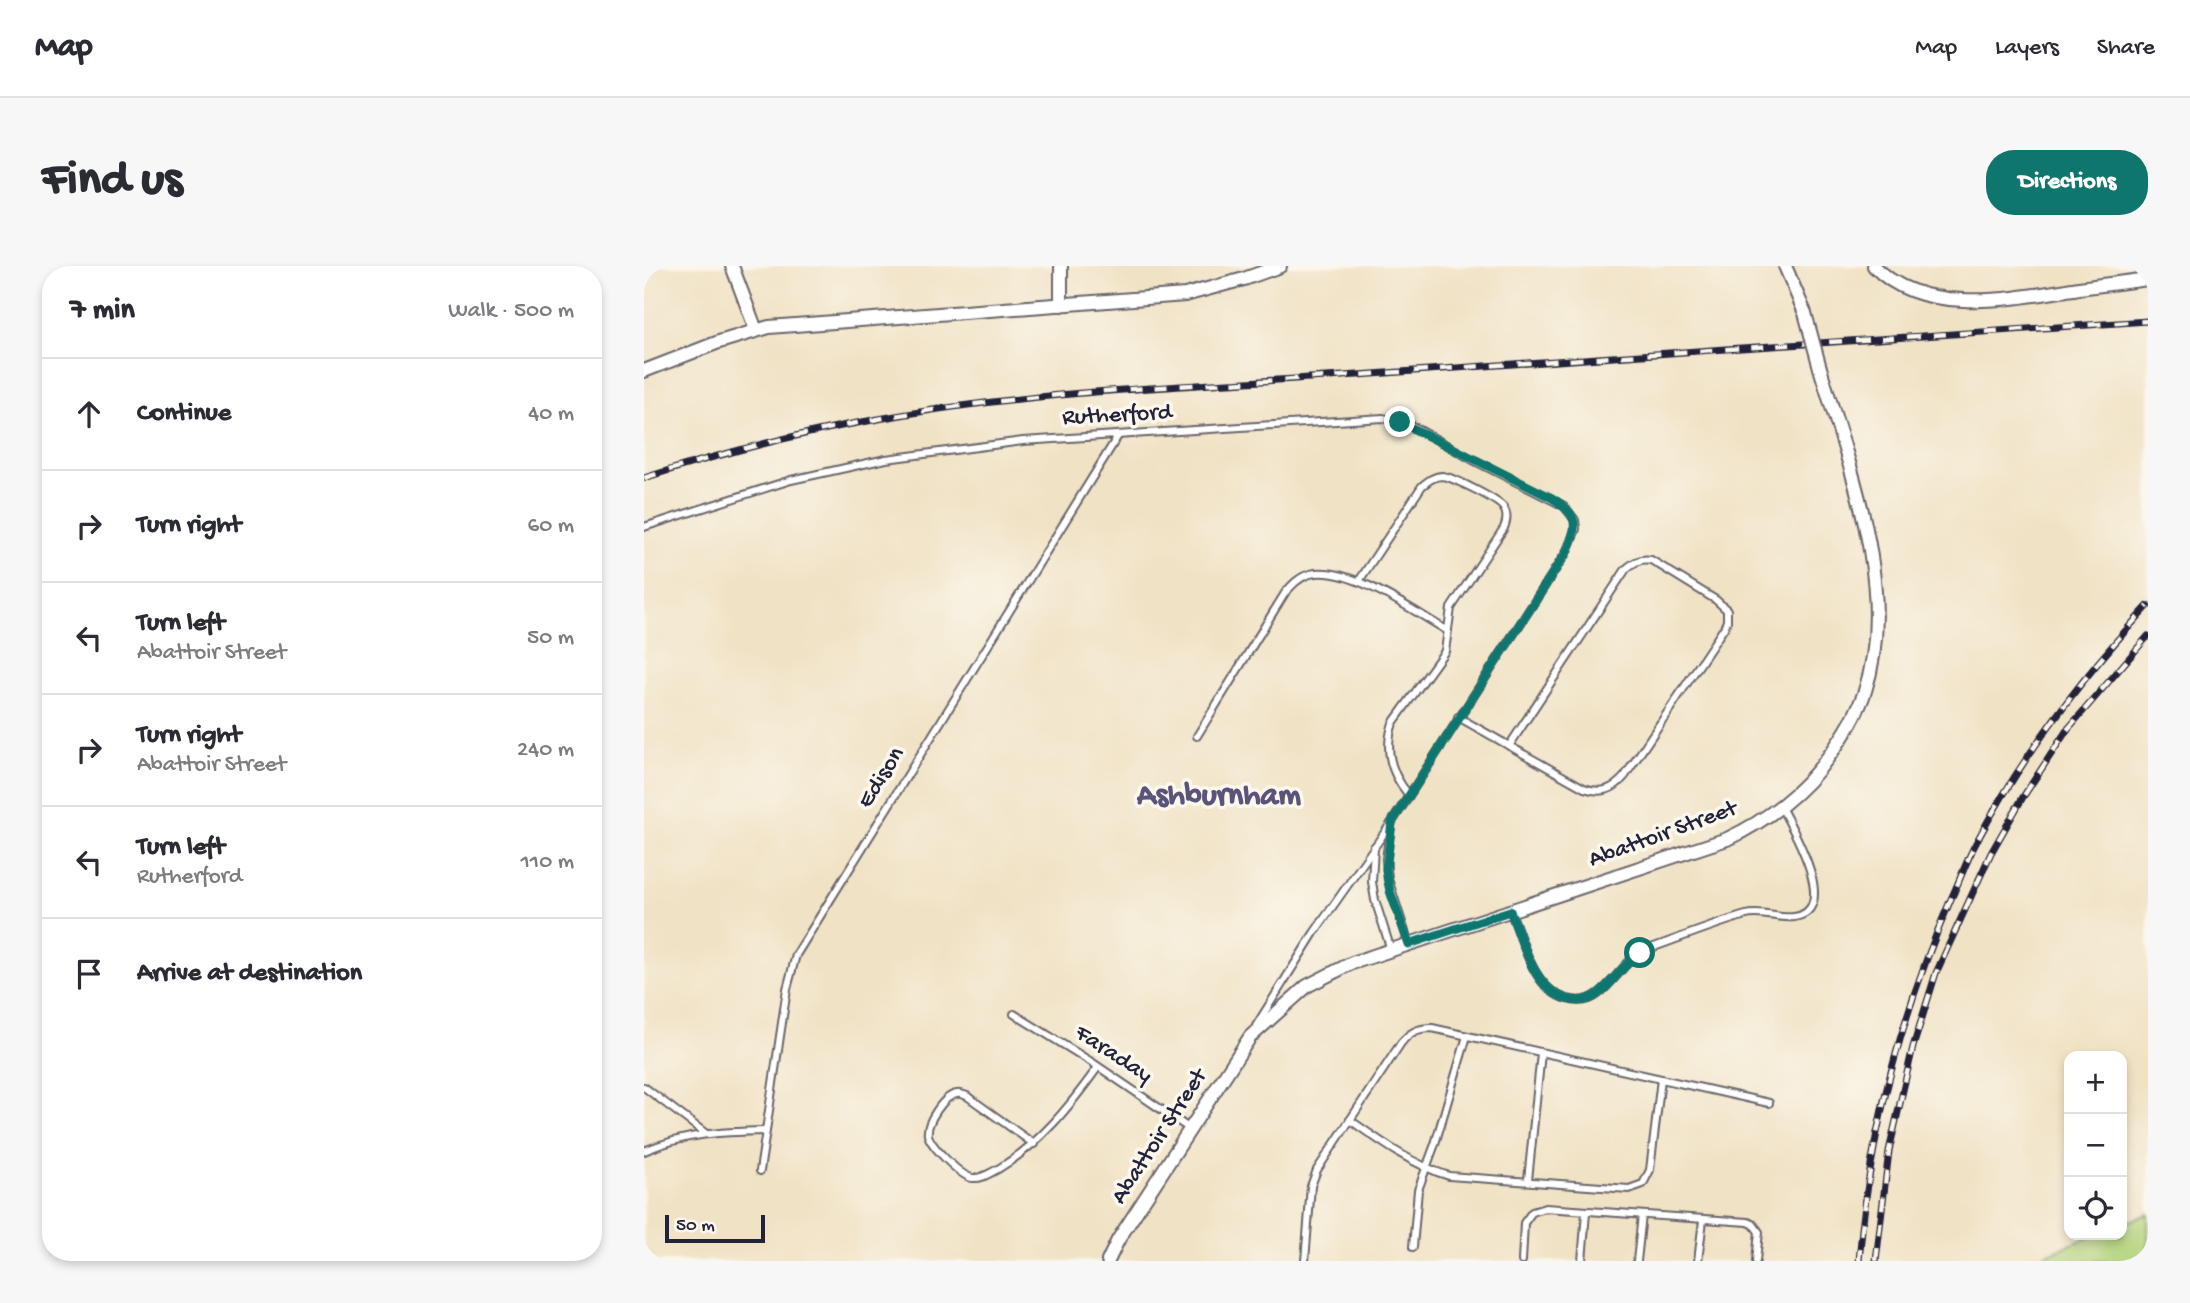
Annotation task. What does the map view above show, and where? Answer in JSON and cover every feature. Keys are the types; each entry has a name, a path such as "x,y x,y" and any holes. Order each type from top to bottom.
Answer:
{"street":[{"path":"732,266 756,330"},
{"path":"1061,266 1061,305"},
{"path":"644,371 756,330 795,324 1185,295 1280,266"},
{"name":"Abattoir Street","path":"1108,1261 1118,1240 1250,1037 1291,999 1317,980 1352,962 1708,846 1741,832 1781,806 1822,766 1853,719 1865,691 1875,635 1874,594 1864,522 1805,313 1785,266"},
{"path":"1874,266 1894,282 1913,291 1960,299 2015,299 2148,279"}],"lane":[{"name":"Rutherford","path":"644,527 751,492 856,464 1023,441 1383,418 1411,425 1473,460 1552,498 1564,506 1575,520"},
{"name":"Edison","path":"760,1171 787,989 796,955 1118,436"},
{"path":"1359,581 1422,486 1430,479 1445,476 1496,501 1506,513 1504,528 1451,608 1445,651 1393,723 1390,733 1393,774 1409,795"},
{"name":"Abattoir Street","path":"1250,1037 1307,944 1392,822 1566,553 1576,529 1575,520"},
{"path":"1458,717 1509,746 1584,788 1596,792 1613,788 1625,776 1724,628 1729,616 1727,610 1716,600 1651,560 1633,563 1626,569 1509,746"},
{"path":"1197,736 1285,593 1307,574 1321,572 1359,581 1448,631"},
{"path":"1510,911 1539,979 1558,996 1577,1002 1588,1000 1597,995 1630,959 1640,953 1748,914 1796,917 1808,911 1814,903 1813,883 1802,849 1781,806"},
{"name":"Abattoir Street","path":"1392,822 1386,869 1390,891 1409,944"},
{"path":"1374,847 1372,882 1391,950"},
{"name":"Faraday","path":"1014,1014 1190,1129"},
{"path":"1305,1261 1311,1186 1317,1170 1407,1035 1422,1028 1769,1103"},
{"path":"1413,1247 1416,1202 1467,1036"},
{"path":"1528,1180 1541,1053"},
{"path":"1034,1144 967,1096 957,1094 947,1098 928,1124 928,1136 933,1145 959,1172 972,1178 985,1176 1034,1144 1098,1067"},
{"path":"1350,1121 1395,1151 1426,1167 1460,1177 1629,1189 1643,1184 1650,1170 1661,1079"},
{"path":"644,1087 705,1133"},
{"path":"644,1151 705,1133 766,1131"},
{"path":"1522,1261 1524,1223 1532,1212 1545,1208 1754,1224 1759,1232 1756,1261"},
{"path":"1582,1261 1586,1212"},
{"path":"1637,1261 1642,1215"},
{"path":"1698,1261 1703,1220"}],"green space":[{"path":"2148,1214 2148,1261 2034,1259 2082,1240 2127,1240 2127,1222"}],"railway":[{"path":"644,478 757,445 844,426 933,410 1054,395 2148,321"},
{"path":"1859,1261 1871,1168 1890,1076 1917,986 1967,862 1995,809 2055,718 2148,606"},
{"path":"1876,1261 1889,1151 1913,1047 1936,973 1991,853 2023,797 2067,730 2148,636"}],"district":[{"name":"Ashburnham","path":"1219,797"}],"route":[{"path":"1400,422 1411,425 1473,460 1552,498 1571,513 1576,529 1566,553 1392,822 1386,869 1390,891 1409,944 1510,911 1539,979 1558,996 1577,1002 1597,995 1630,959 1640,953"}]}
